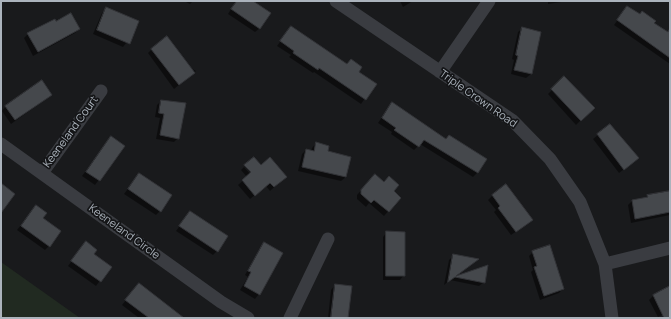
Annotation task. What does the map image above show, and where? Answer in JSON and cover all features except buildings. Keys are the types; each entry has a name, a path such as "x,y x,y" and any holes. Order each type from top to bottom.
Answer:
{"street":[{"name":"Triple Crown Road","path":"336,1 513,121 550,159 580,202 605,264 612,318"},
{"path":"440,72 489,1"},
{"name":"Keeneland Court","path":"42,174 101,91"},
{"name":"Keeneland Circle","path":"1,144 221,302 248,318"},
{"path":"290,318 328,239"},
{"path":"605,264 670,248"}],"shaded area":[{"path":"1,262 80,318 1,318"}]}
